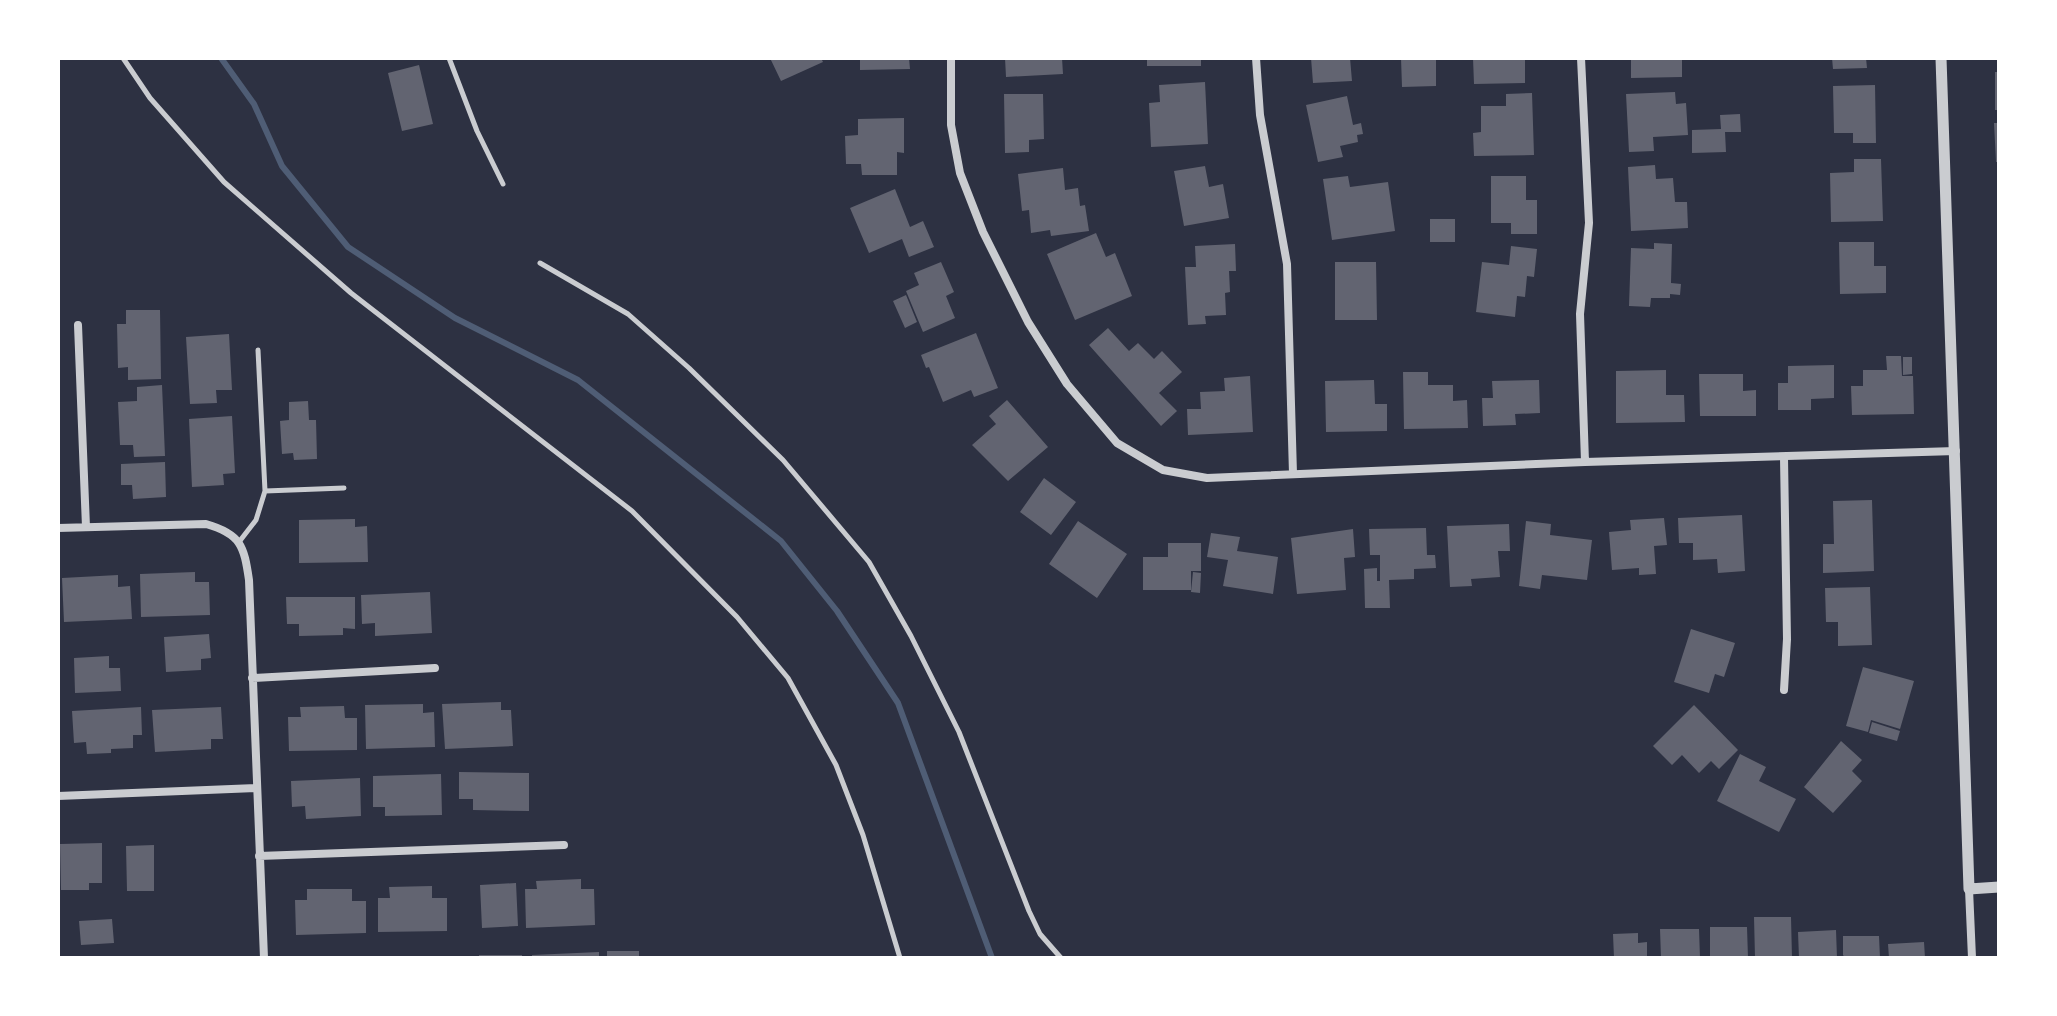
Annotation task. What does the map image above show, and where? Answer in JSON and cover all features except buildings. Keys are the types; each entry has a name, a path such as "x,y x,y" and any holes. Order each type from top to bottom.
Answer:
{"street":[{"path":"951,58 951,125 960,173 968,197 1028,322 1067,384 1102,428 1134,454 1163,470 1177,475 1207,478 1956,451"},
{"path":"1256,58 1260,115 1287,264 1293,474"},
{"path":"1581,58 1589,223 1580,314 1585,462"},
{"path":"1941,58 1972,958"},
{"path":"78,325 86,527"},
{"path":"1784,458 1787,639 1784,690"},
{"path":"58,528 206,524 225,530 245,551 249,580 264,958"},
{"path":"252,678 435,668"},
{"path":"58,796 257,788"},
{"path":"259,856 564,845"},
{"path":"1969,889 1999,887"}],"lane":[{"path":"123,58 150,98 224,182 351,293 632,511 737,617 788,678 836,765 863,835 900,958"},
{"path":"449,58 477,131 503,184"},
{"path":"540,263 628,314 689,368 783,460 869,562 911,636 959,732 1040,934 1061,958"},
{"path":"239,542 256,520 265,491 258,350"},
{"path":"265,491 344,488"}],"waterway":[{"path":"221,58 254,104 282,166 348,247 455,318 578,380 781,541 837,611 898,703 992,958"}]}
